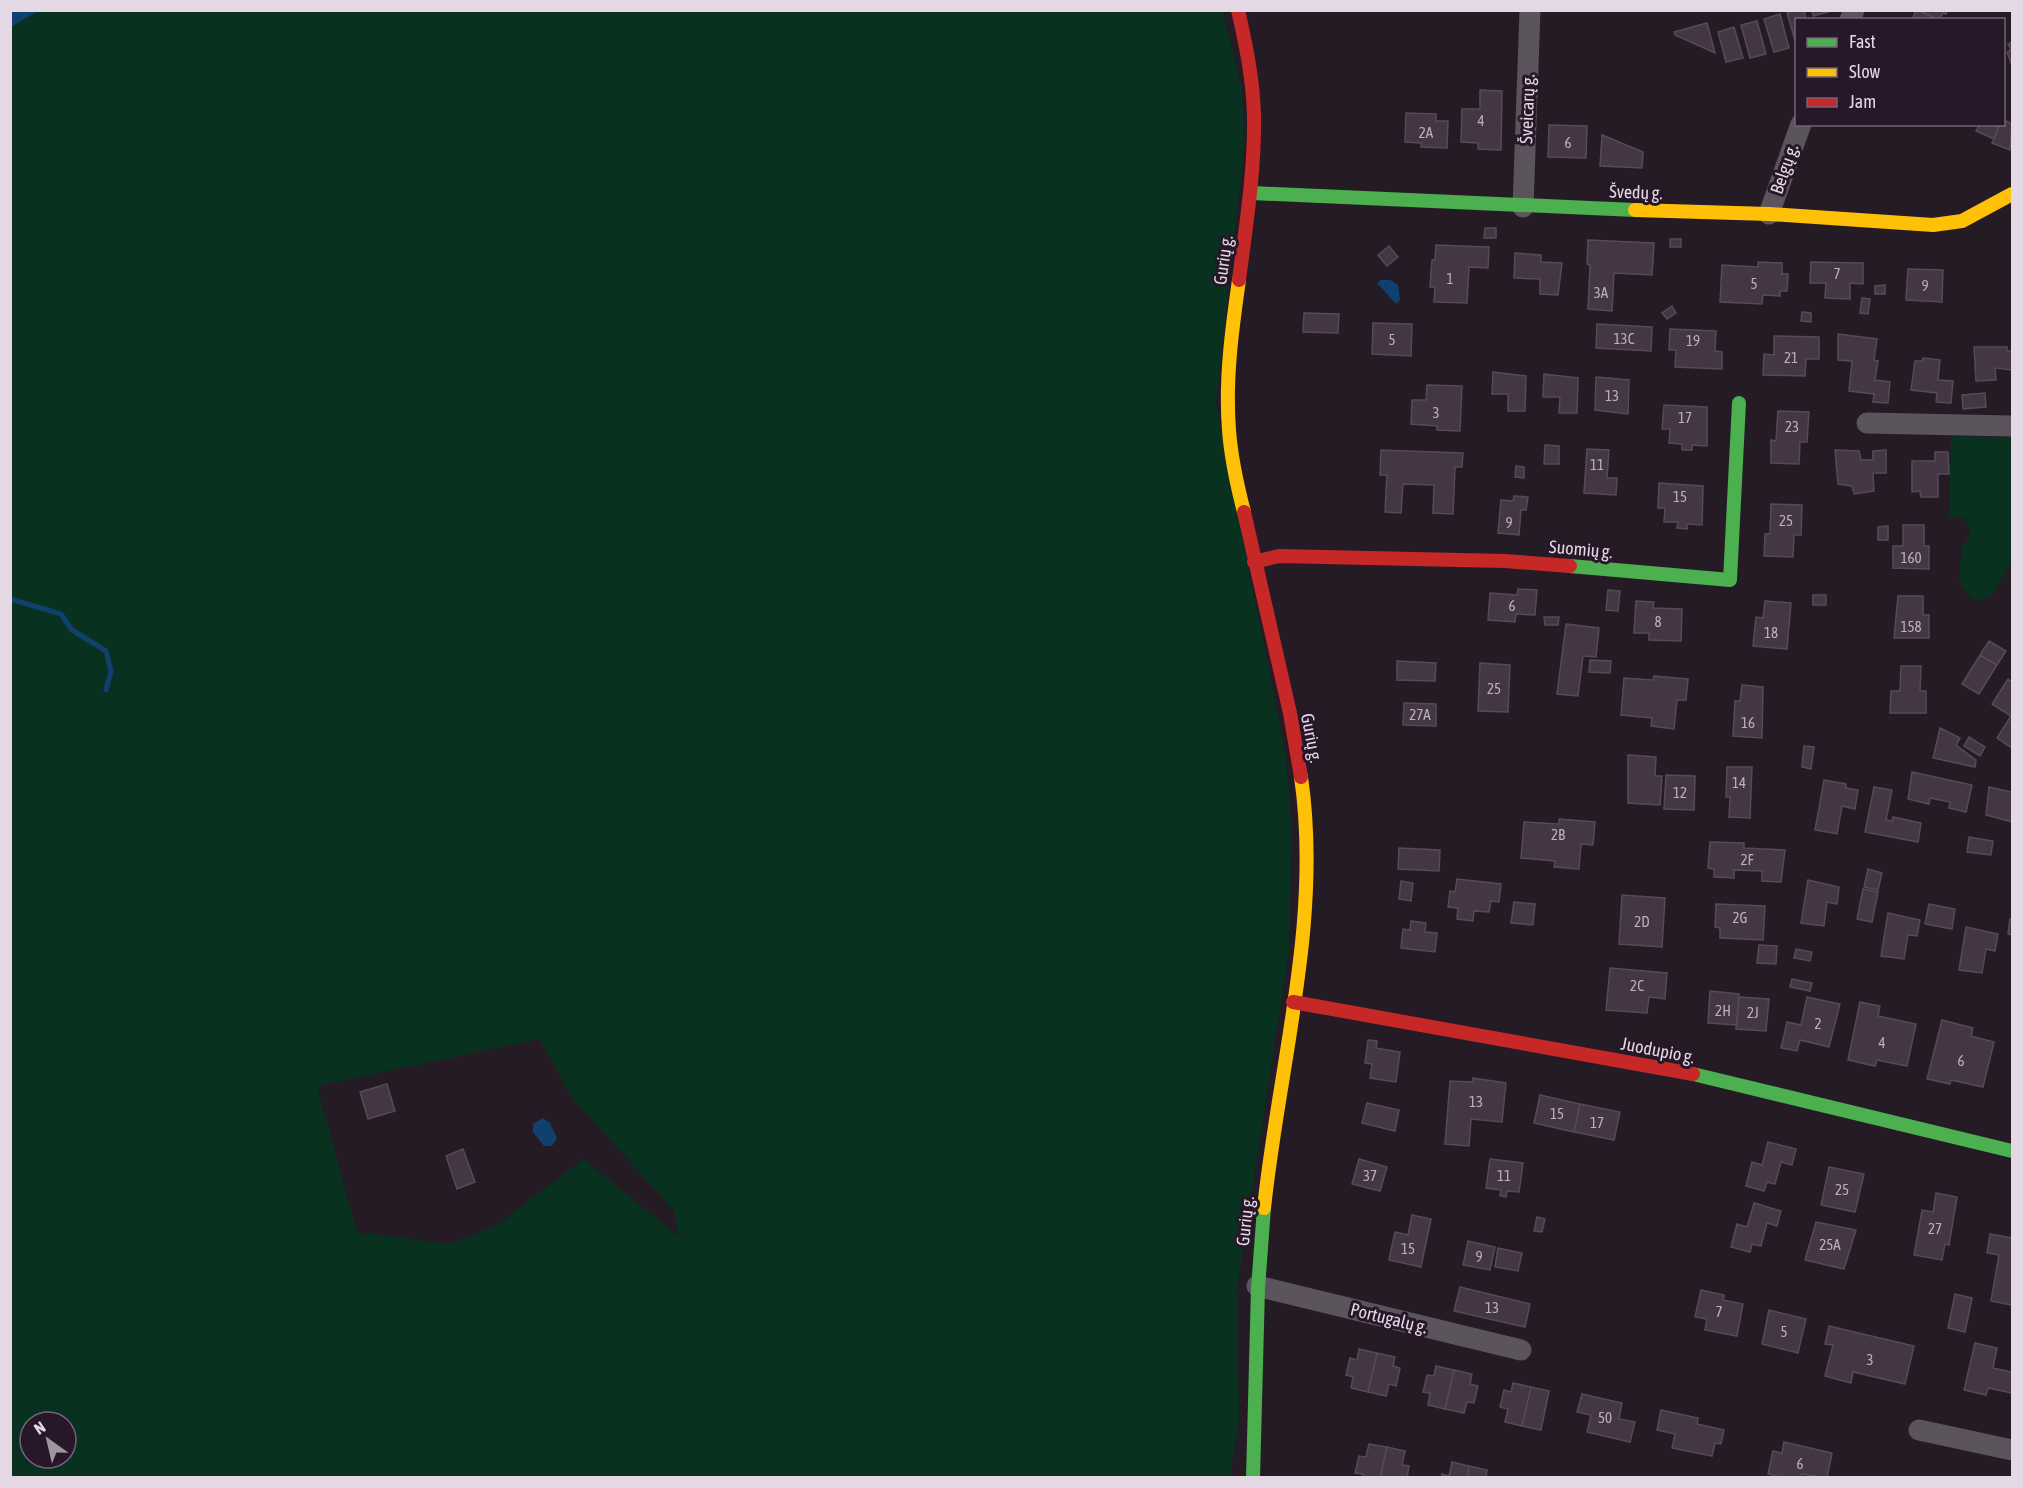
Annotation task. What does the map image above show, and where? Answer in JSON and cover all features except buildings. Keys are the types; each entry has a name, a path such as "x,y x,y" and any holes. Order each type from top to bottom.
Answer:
{"street":[{"name":"Gurių g.","path":"1238,10 1251,69 1256,110 1252,193 1234,314 1228,389 1231,455 1289,710 1301,776 1306,829 1306,883 1293,1002 1268,1178 1257,1286 1258,1393 1253,1478"},
{"name":"Šveicarų g.","path":"1523,207 1530,10"},
{"name":"Belgų g.","path":"1768,214 1800,126"},
{"name":"Švedų g.","path":"1252,193 1523,207 1768,214 1934,225 1952,223 1970,217 2013,194"},
{"name":"Suomių g.","path":"1254,562 1279,556 1505,561 1730,580 1739,403"},
{"path":"1867,423 2013,426"},
{"name":"Juodupio g.","path":"1293,1002 1681,1071 2013,1151"},
{"name":"Portugalų g.","path":"1257,1286 1521,1350"},
{"path":"1919,1430 2013,1450"}],"green space":[{"path":"38,10 1223,11 1242,89 1244,147 1216,403 1286,758 1292,826 1289,950 1237,1290 1239,1419 1230,1477 11,1478 11,27","holes":["540,1039 570,1095 674,1211 678,1236 583,1159 499,1224 451,1244 357,1232 317,1086"]},
{"path":"1951,436 2012,437 2012,561 1991,596 1983,600 1972,599 1959,583 1962,545 1969,538 1969,528 1963,517 1949,517"}],"water":[{"path":"11,10 38,10 38,11 11,27"},
{"path":"1381,280 1390,280 1398,285 1400,300 1396,304 1377,283"},
{"path":"543,1118 550,1123 557,1138 552,1146 544,1146 533,1132 533,1124"}],"waterway":[{"path":"10,599 61,614 72,630 106,651 111,671 106,690"}],"traffic: fast":[{"path":"1252,193 1635,210"},
{"path":"1570,566 1730,580 1739,403"},
{"path":"1693,1074 2012,1151"},
{"path":"1253,1478 1258,1288 1264,1208"}],"traffic: slow":[{"path":"1635,210 1769,214 1933,225 1962,221 2012,194"},
{"path":"1239,280 1230,355 1228,411 1233,461 1244,512"},
{"path":"1264,1208 1302,939 1306,885 1306,831 1301,777"}],"traffic: jam":[{"path":"1238,10 1249,62 1254,115 1252,177 1239,280"},
{"path":"1244,512 1290,713 1301,777"},
{"path":"1254,562 1279,556 1505,561 1570,566"},
{"path":"1293,1002 1693,1074"}]}
